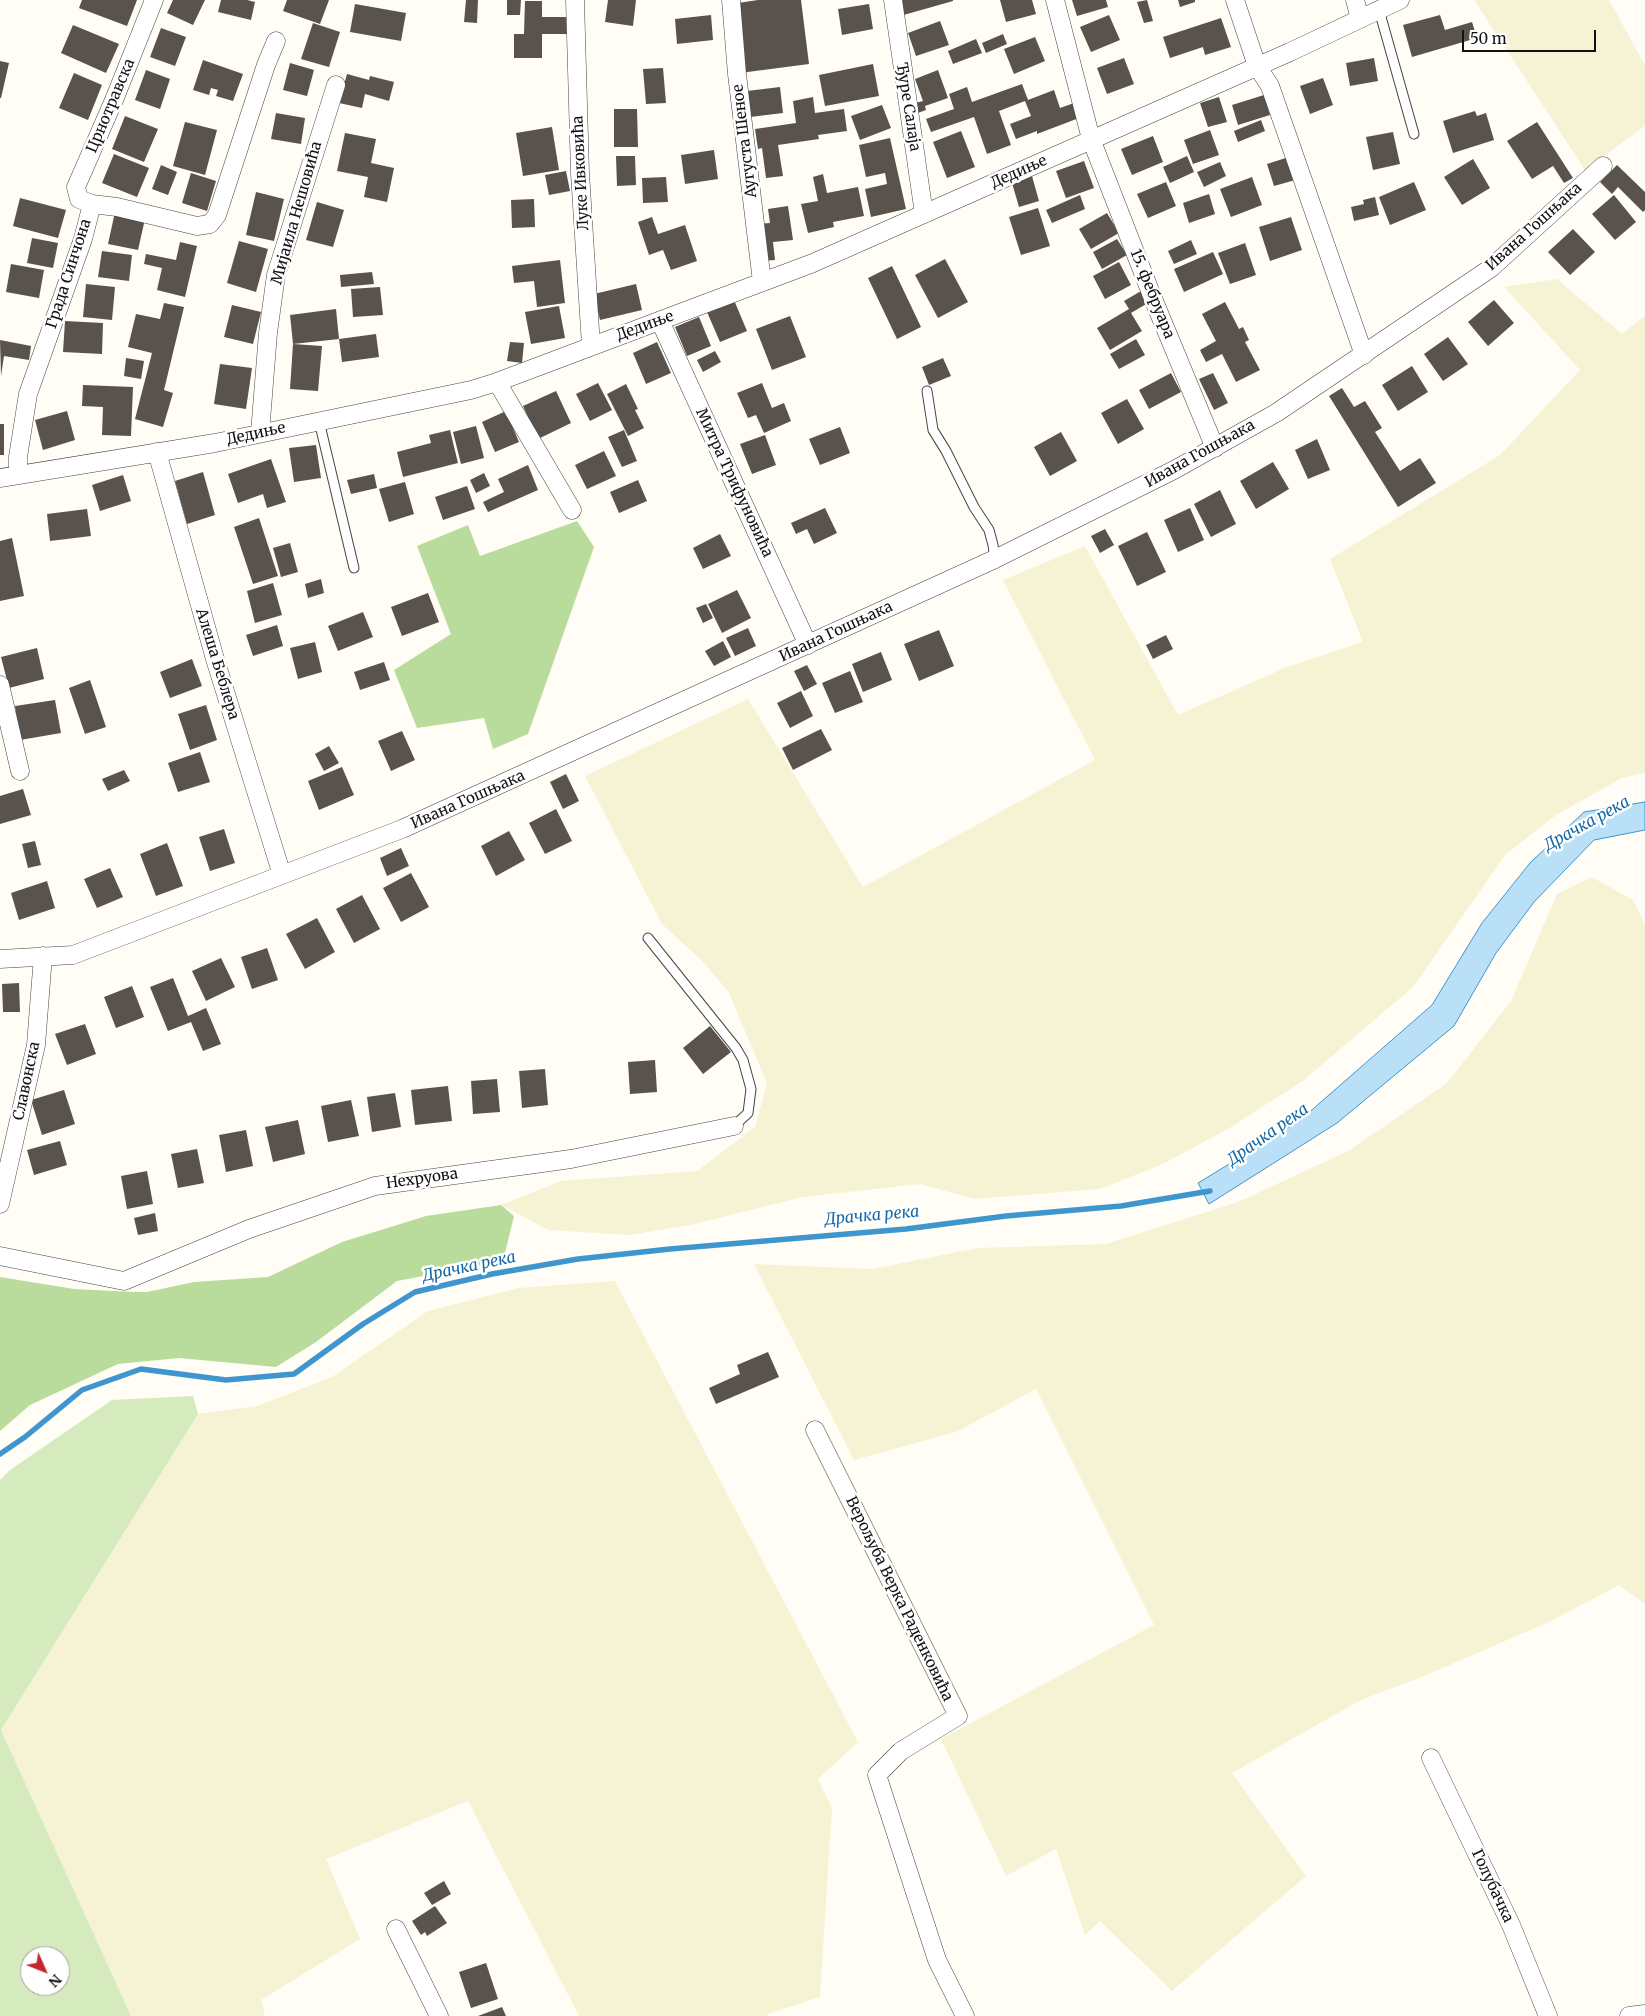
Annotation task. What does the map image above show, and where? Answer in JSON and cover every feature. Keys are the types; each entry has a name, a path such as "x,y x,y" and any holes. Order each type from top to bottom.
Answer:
{"street":[{"name":"Црнотравска","path":"92,204 79,199 76,187 114,100 154,0"},
{"name":"Луке Ивковића","path":"575,0 580,173 592,346"},
{"name":"Аугуста Шеное","path":"731,0 737,74 762,282"},
{"name":"Ђуре Салаја","path":"893,0 924,214"},
{"name":"15. фебруара","path":"1055,0 1091,139 1154,301 1215,448"},
{"path":"1234,0 1257,66 1270,86 1364,355"},
{"path":"1355,0 1360,19"},
{"name":"Дедиње","path":"0,478 260,433 471,390 497,382 813,263 1257,66 1400,0"},
{"name":"Града Синчона","path":"18,475 18,457 28,394 82,240 92,204 117,207 197,226 210,224 216,215 266,65 276,41"},
{"name":"Мијаила Нешовића","path":"260,433 268,332 276,275 336,85"},
{"name":"Ивана Гошњака","path":"0,959 73,955 402,829 995,559 1215,448 1276,413 1491,268 1603,166"},
{"name":"Митра Трифуновића","path":"660,321 808,645"},
{"path":"497,382 572,510"},
{"name":"Алеша Беблера","path":"157,452 215,659 282,875"},
{"path":"0,685 20,771"},
{"name":"Славонска","path":"0,1204 36,1045 43,956"},
{"name":"Нехруова","path":"0,1256 124,1281 249,1229 375,1186 571,1160 734,1126"},
{"name":"Верољуба Верка Раденковића","path":"815,1430 958,1716 901,1750 877,1775 937,1960 965,2016"},
{"name":"Голубачка","path":"1431,1758 1511,1925 1548,2016"},
{"path":"396,1929 438,2016"},
{"path":"1629,2016 1645,2014"}],"lane":[{"path":"1379,10 1414,134"},
{"path":"927,391 933,430 988,530 995,559"},
{"path":"318,421 354,568"},
{"path":"648,938 736,1048 743,1060 748,1072 751,1088 748,1113 734,1126"}],"shaded area":[{"path":"1474,0 1609,0 1645,65 1645,126 1585,170"},
{"path":"1557,279 1622,334 1645,315 1645,773 1622,778 1556,815 1505,855 1414,986 1304,1080 1228,1129 1163,1164 1100,1189 975,1199 920,1184 803,1197 695,1224 630,1235 548,1230 501,1205 561,1181 697,1171 755,1127 767,1083 728,991 702,961 662,924 585,776 748,699 863,887 1095,760 1003,580 1085,546 1178,715 1287,667 1363,642 1330,559 1500,455 1580,370 1504,287"},
{"path":"1592,877 1633,900 1645,924 1645,1604 1619,1585 1551,1621 1429,1674 1361,1700 1232,1773 1306,1876 1172,1991 1100,1921 1085,1935 1056,1849 1006,1876 941,1739 1154,1625 1036,1389 956,1432 854,1460 754,1264 873,1269 977,1248 1106,1244 1238,1202 1350,1150 1447,1083 1511,1001 1557,894"},
{"path":"615,1281 858,1742 818,1779 832,1808 820,1997 768,2014 768,2016 579,2016 468,1801 326,1859 360,1939 261,2000 265,2016 131,2016 1,1730 198,1414 257,1406 332,1377 428,1311 519,1288"}],"green space":[{"path":"577,521 594,547 528,734 493,749 484,718 417,728 394,670 451,634 417,546 468,525 480,556"},
{"path":"501,1205 514,1216 503,1261 397,1281 316,1342 276,1367 179,1358 118,1364 30,1405 0,1431 0,1277 74,1289 147,1292 194,1282 268,1277 342,1242 426,1216"},
{"path":"193,1396 198,1414 1,1730 131,2016 0,2016 0,1480 10,1470 112,1400"}],"water":[{"path":"1645,802 1645,830 1594,840 1534,902 1496,953 1454,1026 1337,1123 1209,1204 1198,1183 1298,1122 1432,1005 1482,923 1530,863 1584,812"}],"building":[{"path":"82,0 137,0 127,26 79,8"},
{"path":"173,0 205,0 193,25 167,13"},
{"path":"221,0 247,0 255,2 251,20 218,12"},
{"path":"287,0 329,0 320,24 283,11"},
{"path":"466,0 478,0 477,23 464,22"},
{"path":"507,0 521,0 520,15 507,15"},
{"path":"608,0 636,0 633,26 605,22"},
{"path":"758,0 801,0 809,64 740,73 738,3"},
{"path":"896,0 953,0 953,1 900,16"},
{"path":"1000,0 1032,0 1036,14 1006,22"},
{"path":"1072,0 1106,0 1108,7 1077,16"},
{"path":"1147,0 1153,21 1144,23 1137,2"},
{"path":"1178,0 1195,0 1195,2 1180,7"},
{"path":"525,1 542,1 542,17 567,17 567,34 542,34 542,58 514,58 514,34 524,34"},
{"path":"355,4 406,13 401,41 350,32"},
{"path":"869,4 873,29 842,35 838,9"},
{"path":"711,15 713,40 677,44 675,19"},
{"path":"1109,15 1120,40 1091,52 1080,27"},
{"path":"1440,15 1445,30 1472,22 1477,38 1412,57 1403,25"},
{"path":"1221,18 1231,47 1205,55 1203,47 1170,58 1163,37"},
{"path":"940,21 949,45 916,56 908,33"},
{"path":"313,23 340,32 329,67 301,59"},
{"path":"73,25 119,44 106,73 61,53"},
{"path":"161,28 186,37 175,66 150,57"},
{"path":"1003,34 1007,44 986,53 982,43"},
{"path":"1035,37 1045,61 1014,74 1004,49"},
{"path":"976,39 982,53 953,64 948,51"},
{"path":"1124,58 1134,84 1107,94 1097,68"},
{"path":"1374,58 1378,81 1350,86 1346,63"},
{"path":"203,60 243,74 233,101 216,96 218,90 211,88 209,95 193,90"},
{"path":"0,61 9,63 1,98 0,98"},
{"path":"290,63 314,70 307,96 283,90"},
{"path":"873,64 879,96 825,106 819,75"},
{"path":"663,68 666,103 646,104 643,69"},
{"path":"146,70 170,79 160,109 135,100"},
{"path":"938,70 948,98 925,106 926,110 915,114 912,104 923,101 915,79"},
{"path":"74,73 102,85 88,120 59,108"},
{"path":"347,74 369,80 370,76 394,82 389,101 365,94 362,108 339,103"},
{"path":"1323,78 1333,105 1310,114 1300,86"},
{"path":"1022,84 1028,100 1054,90 1060,108 1074,103 1079,118 1037,134 1037,131 1016,139 1010,124 1031,116 1025,101 999,111 1011,145 987,154 974,117 931,132 926,119 954,109 949,94 967,87 972,102"},
{"path":"780,87 783,113 750,117 747,91"},
{"path":"1264,95 1270,115 1238,125 1232,105"},
{"path":"813,97 815,113 844,109 847,131 818,135 819,139 778,145 783,176 766,178 762,148 758,149 755,129 796,123 793,101"},
{"path":"1219,97 1227,122 1208,127 1200,103"},
{"path":"882,105 891,128 860,140 851,116"},
{"path":"614,109 637,109 638,147 614,147"},
{"path":"1475,111 1477,116 1486,113 1494,140 1453,153 1443,121"},
{"path":"276,113 305,118 301,144 271,139"},
{"path":"125,116 158,129 144,162 112,149"},
{"path":"1261,120 1265,131 1238,142 1234,131"},
{"path":"185,122 217,130 205,175 173,166"},
{"path":"1537,122 1573,178 1564,183 1553,166 1532,179 1507,141"},
{"path":"552,127 559,170 523,176 516,133"},
{"path":"1210,130 1219,155 1193,164 1184,140"},
{"path":"961,131 975,167 947,178 933,142"},
{"path":"1393,132 1400,164 1373,170 1366,137"},
{"path":"345,133 376,139 371,163 394,168 387,202 364,197 368,177 337,171"},
{"path":"1153,136 1163,162 1132,175 1121,149"},
{"path":"890,138 906,209 871,217 865,189 887,184 885,173 866,177 859,145"},
{"path":"714,150 718,179 685,184 681,155"},
{"path":"114,154 149,168 137,197 102,183"},
{"path":"616,156 635,156 636,185 617,186"},
{"path":"1187,156 1194,172 1170,183 1163,167"},
{"path":"1292,156 1299,179 1274,186 1267,164"},
{"path":"1473,159 1490,188 1462,205 1444,177"},
{"path":"1084,161 1094,188 1066,198 1056,171"},
{"path":"1220,162 1226,176 1204,187 1197,172"},
{"path":"161,165 177,172 168,195 152,189"},
{"path":"1617,165 1645,192 1645,210 1643,212 1618,187 1612,194 1600,182"},
{"path":"566,171 570,191 549,195 545,175"},
{"path":"191,173 216,181 207,211 182,203"},
{"path":"823,174 827,193 858,187 864,216 833,222 834,227 808,233 801,204 818,201 813,177"},
{"path":"1032,176 1039,201 1019,207 1012,183"},
{"path":"666,177 668,202 643,203 642,178"},
{"path":"1252,177 1262,205 1231,217 1220,189"},
{"path":"1166,182 1176,206 1148,218 1137,194"},
{"path":"1414,182 1426,210 1390,225 1379,197"},
{"path":"256,192 284,199 274,241 246,235"},
{"path":"1209,194 1215,214 1189,223 1183,203"},
{"path":"1080,195 1085,209 1052,223 1046,210"},
{"path":"1614,195 1636,222 1615,240 1592,214"},
{"path":"1375,197 1379,215 1354,221 1351,207 1364,204 1363,200"},
{"path":"20,198 66,210 58,238 13,226"},
{"path":"534,199 535,227 512,228 511,200"},
{"path":"317,202 344,210 333,247 306,240"},
{"path":"788,206 793,240 773,242 775,260 762,261 758,224 770,223 768,209"},
{"path":"1038,208 1050,246 1021,255 1009,217"},
{"path":"115,212 145,219 138,250 108,244"},
{"path":"1107,213 1119,233 1091,249 1079,229"},
{"path":"652,217 658,234 685,225 697,261 671,270 663,250 649,255 638,222"},
{"path":"1291,217 1302,250 1270,261 1259,227"},
{"path":"1573,229 1595,252 1570,275 1548,252"},
{"path":"32,238 58,243 53,268 27,263"},
{"path":"1117,239 1127,255 1102,269 1093,252"},
{"path":"1191,240 1197,254 1174,264 1168,251"},
{"path":"239,241 268,249 256,292 227,283"},
{"path":"180,242 197,246 185,297 157,290 162,268 144,264 146,254 176,260"},
{"path":"1245,243 1256,275 1230,284 1218,253"},
{"path":"102,251 132,255 129,281 98,277"},
{"path":"1213,252 1223,274 1184,292 1174,269"},
{"path":"945,259 968,302 938,318 915,275"},
{"path":"560,260 565,303 537,307 534,281 514,283 512,266"},
{"path":"1119,262 1131,285 1105,299 1093,276"},
{"path":"11,264 44,270 39,298 6,292"},
{"path":"892,266 921,327 897,339 868,278"},
{"path":"372,272 374,284 341,287 340,275"},
{"path":"86,284 115,287 112,320 83,317"},
{"path":"636,284 642,310 600,320 594,294"},
{"path":"380,287 383,315 353,317 351,289"},
{"path":"1141,291 1148,303 1131,313 1142,331 1110,350 1097,328 1129,309 1124,301"},
{"path":"734,300 747,331 720,342 707,312"},
{"path":"1494,300 1514,323 1488,346 1468,322"},
{"path":"1225,302 1239,329 1243,327 1249,340 1245,342 1260,370 1236,382 1222,354 1206,362 1200,350 1216,341 1202,314"},
{"path":"164,303 184,307 164,390 173,393 163,427 135,419 152,353 128,347 136,314 160,319"},
{"path":"232,305 261,312 253,344 224,337"},
{"path":"559,306 565,338 531,344 525,312"},
{"path":"336,309 339,339 293,344 290,315"},
{"path":"790,316 806,357 772,370 756,329"},
{"path":"699,317 711,346 687,356 675,327"},
{"path":"65,321 103,323 102,354 63,352"},
{"path":"376,334 379,357 342,362 339,339"},
{"path":"1448,337 1468,364 1443,381 1424,354"},
{"path":"1136,339 1145,355 1119,369 1110,354"},
{"path":"0,340 31,346 29,360 4,356 1,376"},
{"path":"510,342 524,343 522,363 507,361"},
{"path":"657,342 671,373 646,384 633,353"},
{"path":"293,344 322,346 318,391 290,389"},
{"path":"715,351 721,362 703,372 697,360"},
{"path":"126,358 144,361 141,379 124,376"},
{"path":"943,358 951,376 929,385 922,367"},
{"path":"220,364 252,368 246,409 214,404"},
{"path":"1412,366 1428,392 1398,411 1382,385"},
{"path":"1171,373 1181,392 1149,409 1139,390"},
{"path":"1213,373 1228,403 1214,410 1199,379"},
{"path":"598,383 612,410 590,421 576,394"},
{"path":"762,383 772,408 784,403 791,421 764,433 756,415 748,418 737,393"},
{"path":"626,384 638,409 635,410 644,428 628,436 607,394"},
{"path":"83,385 133,387 131,436 102,435 103,407 82,406"},
{"path":"1342,388 1354,407 1365,401 1382,428 1375,432 1400,471 1420,458 1436,483 1398,507 1329,396"},
{"path":"556,391 571,423 538,439 523,406"},
{"path":"1127,399 1144,429 1118,444 1101,413"},
{"path":"67,411 75,440 43,450 35,420"},
{"path":"506,411 519,442 495,452 482,422"},
{"path":"0,424 4,424 4,455 0,455"},
{"path":"476,426 484,458 461,464 453,432"},
{"path":"840,427 850,453 820,465 809,439"},
{"path":"450,430 458,463 403,477 397,452 431,443 429,435"},
{"path":"624,430 637,461 622,467 608,437"},
{"path":"1061,432 1077,461 1050,476 1034,447"},
{"path":"765,435 776,465 752,474 740,444"},
{"path":"1317,439 1330,470 1308,479 1295,450"},
{"path":"316,445 321,478 294,482 289,448"},
{"path":"604,451 616,476 587,489 575,465"},
{"path":"271,459 286,502 267,508 263,494 238,503 228,474"},
{"path":"1273,462 1289,489 1256,509 1240,481"},
{"path":"528,465 538,490 488,512 483,502 504,492 498,479"},
{"path":"203,472 215,515 187,524 175,481"},
{"path":"484,473 490,486 476,493 470,480"},
{"path":"374,474 377,488 351,494 347,480"},
{"path":"123,475 131,501 100,511 92,485"},
{"path":"638,480 647,501 619,513 610,492"},
{"path":"405,482 414,514 389,522 379,489"},
{"path":"467,486 475,509 443,520 435,497"},
{"path":"1220,490 1236,524 1211,537 1194,504"},
{"path":"825,508 837,533 814,544 807,529 796,534 791,523"},
{"path":"1190,508 1204,540 1178,552 1164,520"},
{"path":"87,509 91,536 50,541 47,514"},
{"path":"259,518 278,576 253,584 234,527"},
{"path":"1105,529 1114,545 1100,553 1091,536"},
{"path":"1147,532 1166,572 1137,586 1118,546"},
{"path":"720,534 731,556 703,569 693,548"},
{"path":"12,538 24,596 0,601 0,541"},
{"path":"290,543 298,572 281,577 273,548"},
{"path":"321,579 324,593 308,598 305,584"},
{"path":"273,583 282,615 255,623 247,591"},
{"path":"737,590 751,618 722,633 708,604"},
{"path":"428,593 439,622 402,636 391,607"},
{"path":"706,604 713,618 703,623 696,608"},
{"path":"363,612 373,637 338,651 328,626"},
{"path":"277,625 283,646 253,656 246,635"},
{"path":"748,628 756,646 735,656 726,638"},
{"path":"939,630 954,666 919,681 904,644"},
{"path":"1166,635 1173,649 1153,659 1146,645"},
{"path":"723,641 731,657 714,666 705,651"},
{"path":"315,642 322,672 298,679 290,648"},
{"path":"37,648 44,679 9,688 1,657"},
{"path":"881,652 892,680 863,692 852,664"},
{"path":"192,659 202,686 170,698 160,672"},
{"path":"384,662 390,680 360,690 354,672"},
{"path":"807,665 817,684 804,691 794,671"},
{"path":"850,671 863,702 835,713 822,683"},
{"path":"90,680 106,727 85,734 69,688"},
{"path":"801,691 813,716 790,728 777,703"},
{"path":"55,700 61,733 20,740 15,706"},
{"path":"206,705 217,740 190,750 178,714"},
{"path":"821,729 832,750 793,770 782,748"},
{"path":"402,731 415,760 391,771 378,741"},
{"path":"329,746 339,763 324,771 315,754"},
{"path":"200,752 210,782 178,792 168,763"},
{"path":"342,767 354,795 319,810 308,781"},
{"path":"124,770 130,781 108,791 102,779"},
{"path":"566,774 579,801 563,809 550,782"},
{"path":"23,789 31,815 0,824 0,796"},
{"path":"556,809 572,841 545,854 529,823"},
{"path":"224,829 235,863 210,871 199,837"},
{"path":"509,831 525,860 496,876 481,846"},
{"path":"35,841 41,865 28,868 22,844"},
{"path":"167,843 183,886 156,896 140,854"},
{"path":"401,848 409,866 387,876 380,858"},
{"path":"110,868 123,897 97,908 84,879"},
{"path":"411,873 429,907 401,922 383,888"},
{"path":"47,881 55,908 19,920 11,893"},
{"path":"362,895 380,929 354,943 336,909"},
{"path":"317,918 335,952 305,969 286,934"},
{"path":"267,948 278,980 252,989 241,957"},
{"path":"221,958 235,987 206,1001 192,971"},
{"path":"173,978 188,1016 206,1008 221,1044 203,1051 191,1022 168,1031 150,987"},
{"path":"19,983 20,1012 3,1012 2,984"},
{"path":"132,986 144,1017 116,1028 104,997"},
{"path":"85,1024 96,1054 67,1065 55,1034"},
{"path":"710,1026 731,1052 703,1074 683,1048"},
{"path":"655,1060 657,1092 630,1094 628,1062"},
{"path":"545,1069 548,1105 522,1108 519,1071"},
{"path":"497,1079 500,1112 473,1114 471,1081"},
{"path":"448,1086 452,1121 415,1125 411,1090"},
{"path":"64,1090 75,1124 42,1135 31,1100"},
{"path":"395,1093 401,1127 372,1132 367,1097"},
{"path":"351,1100 359,1136 328,1142 321,1106"},
{"path":"298,1120 305,1154 273,1162 265,1127"},
{"path":"246,1130 253,1166 226,1172 219,1135"},
{"path":"60,1141 67,1165 34,1175 27,1150"},
{"path":"197,1149 204,1183 178,1188 171,1154"},
{"path":"147,1171 153,1204 127,1209 121,1176"},
{"path":"155,1213 158,1231 138,1235 134,1218"},
{"path":"768,1352 779,1377 716,1404 709,1388 740,1374 737,1365"},
{"path":"444,1881 451,1894 432,1905 424,1893"},
{"path":"435,1906 447,1923 427,1936 425,1932 421,1935 412,1921"},
{"path":"486,1963 498,1999 471,2008 459,1972"},
{"path":"502,2007 506,2016 478,2016"}],"waterway":[{"name":"Драчка река","path":"0,1454 25,1437 82,1390 141,1369 226,1380 294,1374 363,1324 415,1292 492,1274 578,1259 670,1249 906,1229 1006,1216 1121,1206 1210,1191"}]}
